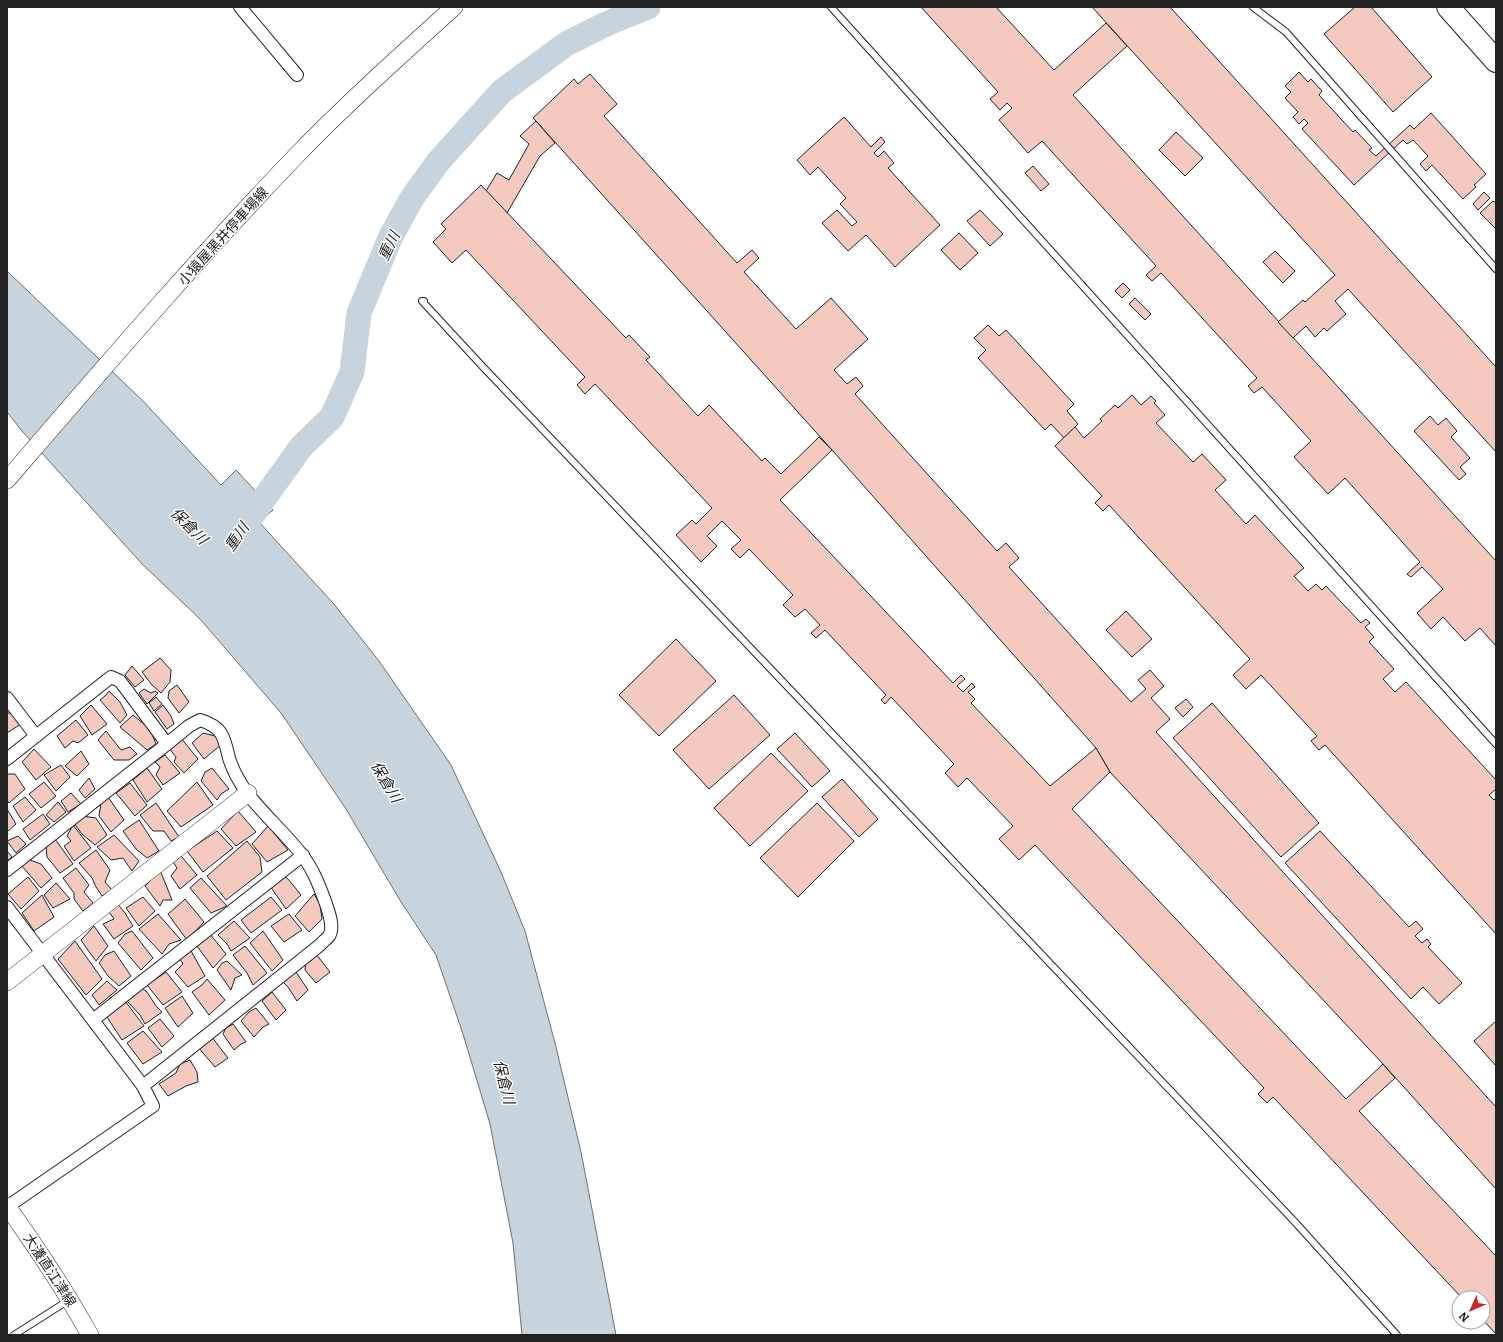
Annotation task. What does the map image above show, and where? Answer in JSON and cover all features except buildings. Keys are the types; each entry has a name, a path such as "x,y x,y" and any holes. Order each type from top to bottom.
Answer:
{"highway":[{"path":"1448,7 1496,60"}],"main road":[{"name":"小猿屋黒井停車場線","path":"7,480 134,332 296,156 384,71 454,7"},
{"path":"7,982 248,794"},
{"name":"大瀁直江津線","path":"7,1206 44,1258 70,1299 90,1335"}],"street":[{"path":"240,7 297,75"},
{"path":"7,759 111,677 120,681 167,744"},
{"path":"7,698 36,736"},
{"path":"7,870 189,726 200,720 211,723 220,731 227,746 229,758 235,773 248,794 303,856 316,876 328,910 331,925 329,936 142,1086"},
{"path":"92,1020 303,856"},
{"path":"7,907 142,1086 153,1106 7,1206"}],"lane":[{"path":"831,7 1496,744"},
{"path":"1253,7 1286,32 1496,269"},
{"path":"424,301 422,301 483,367 1294,1221 1397,1335"},
{"path":"14,1335 70,1299"}],"water":[{"name":"保倉川","path":"7,271 143,401 221,485 236,470 273,510 259,522 333,603 379,661 451,765 501,872 525,931 555,1043 581,1152 616,1335 522,1335 513,1243 490,1124 463,1034 436,955 401,902 346,809 281,713 200,619 142,564 22,431 7,412"}],"waterway":[{"name":"重川","path":"243,528 301,447 332,417 352,372 359,313 376,272 391,236 412,198 438,162 501,92 566,44 606,24 648,7"}]}
